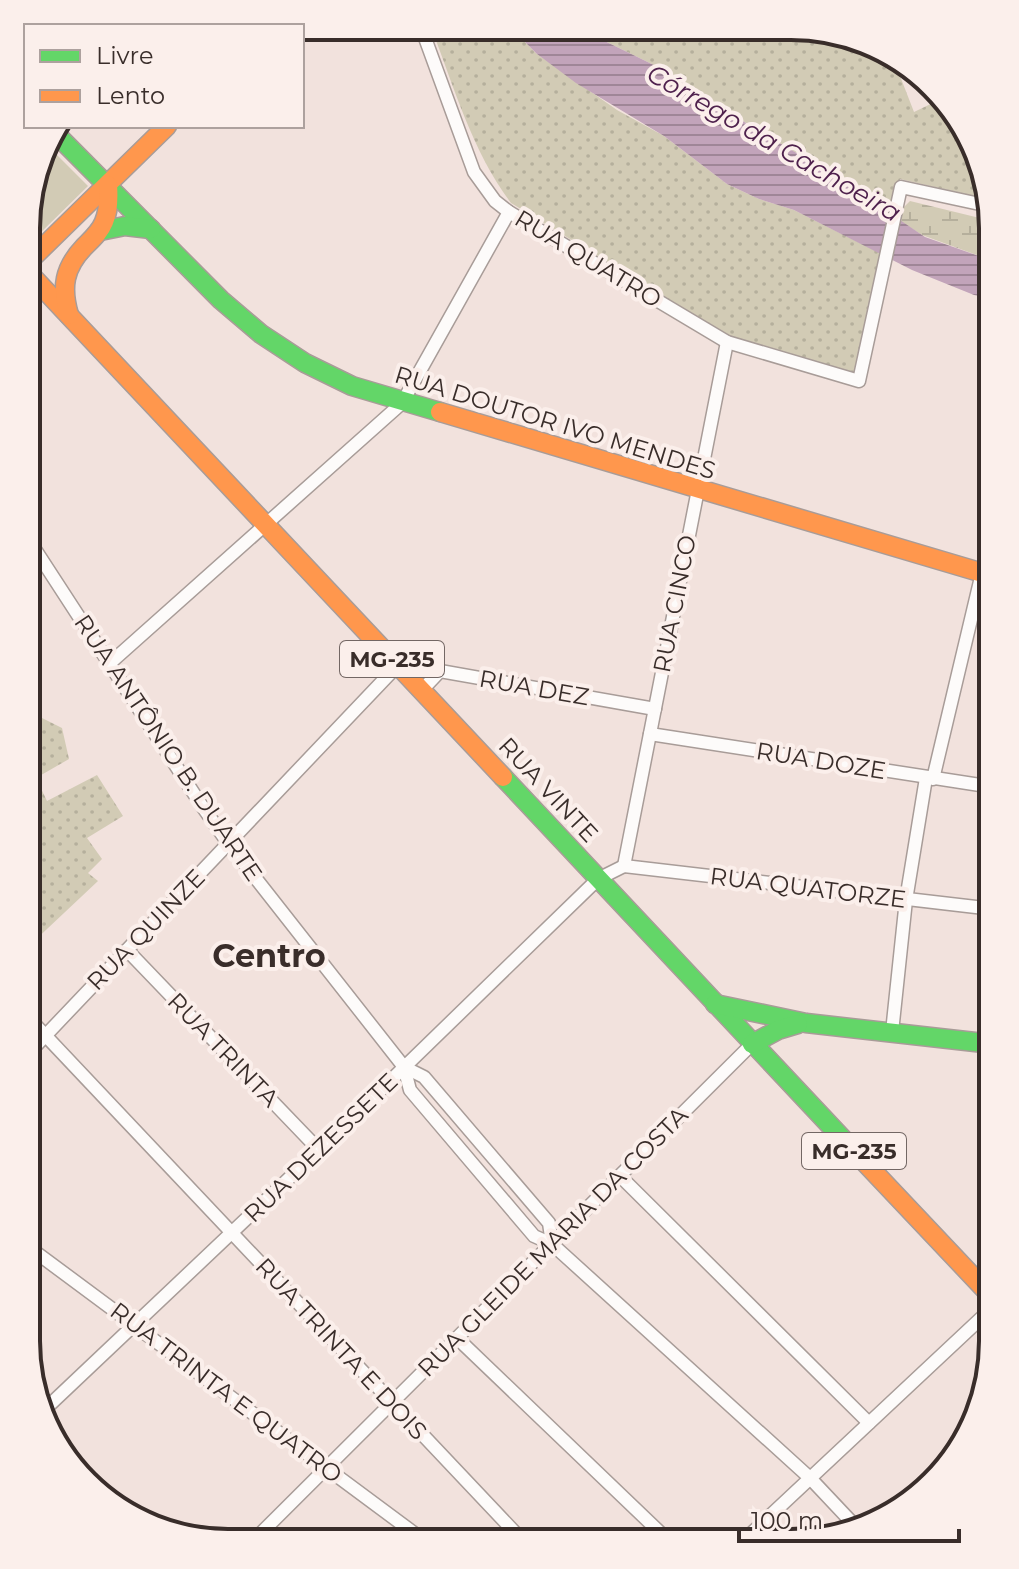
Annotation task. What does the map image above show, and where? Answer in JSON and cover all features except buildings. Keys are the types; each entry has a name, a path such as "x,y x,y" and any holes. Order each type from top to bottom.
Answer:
{"main road":[{"path":"40,254 165,128"},
{"name":"RUA DOUTOR IVO MENDES","path":"62,140 221,300 261,334 305,363 352,386 979,572"},
{"path":"40,267 70,261 100,231 108,209 108,185"},
{"path":"65,226 85,246"},
{"path":"100,231 125,226 151,229"},
{"path":"69,315 63,288 70,261"},
{"name":"MG-235","path":"40,281 69,315"},
{"name":"RUA VINTE","path":"69,315 979,1283"},
{"path":"715,1004 806,1023 979,1042"},
{"path":"752,1044 778,1030 806,1023"}],"street":[{"name":"RUA QUATRO","path":"426,40 474,172 495,201 727,342 859,381 901,187 977,203"},
{"path":"109,664 402,403 509,212"},
{"name":"RUA CINCO","path":"624,866 727,342"},
{"name":"RUA ANTÔNIO B. DUARTE","path":"40,557 228,843 404,1067 410,1090 534,1236 552,1244 810,1478 849,1520"},
{"path":"892,1032 906,900 930,778 979,606"},
{"name":"RUA QUINZE","path":"40,1041 398,665"},
{"name":"RUA DEZ","path":"422,690 440,671 655,709"},
{"name":"RUA DOZE","path":"650,734 979,785"},
{"name":"RUA DEZESSETE","path":"51,1404 319,1150 598,879 624,866"},
{"name":"RUA QUATORZE","path":"624,866 979,908"},
{"name":"RUA TRINTA","path":"127,950 319,1150"},
{"name":"RUA TRINTA E DOIS","path":"40,1030 512,1529"},
{"name":"RUA GLEIDE MARIA DA COSTA","path":"265,1529 752,1044"},
{"name":"RUA ANTÔNIO B. DUARTE","path":"404,1067 424,1077 549,1223 552,1244"},
{"path":"620,1176 869,1423"},
{"name":"RUA TRINTA E QUATRO","path":"40,1255 408,1529"},
{"path":"756,1529 979,1320"},
{"path":"457,1338 656,1529"}],"green space":[{"path":"436,40 523,40 537,54 617,110 664,136 727,184 759,199 794,210 886,256 855,374 732,338 511,203 485,162"},
{"path":"603,40 791,40 840,46 863,54 899,75 914,112 932,104 940,113 965,156 976,196 900,179 894,216 664,70"},
{"path":"55,153 88,186 40,233 46,179"},
{"path":"910,201 979,218 979,256 922,235 897,219 899,212"},
{"path":"40,718 62,728 69,759 40,776"},
{"path":"97,775 123,816 87,838 102,859 88,873 98,881 40,936 40,786 47,801"}],"water":[{"name":"Córrego da Cachoeira","path":"523,40 603,40 664,70 835,176 925,237 979,256 979,296 912,270 794,210 759,199 727,184 664,136 576,83"}],"traffic: fast":[{"path":"62,140 221,300 261,334 305,363 352,386 440,412"},
{"path":"100,231 125,226 151,229"},
{"path":"503,777 856,1153"},
{"path":"715,1004 806,1023 979,1042"},
{"path":"752,1044 778,1030 798,1024"}],"traffic: slow":[{"path":"40,250 165,128"},
{"path":"69,315 65,296 68,270 102,226 108,208 108,185"},
{"path":"40,285 503,777"},
{"path":"440,412 979,572"},
{"path":"856,1153 979,1283"}],"district":[{"name":"Centro","path":"269,956"}]}
